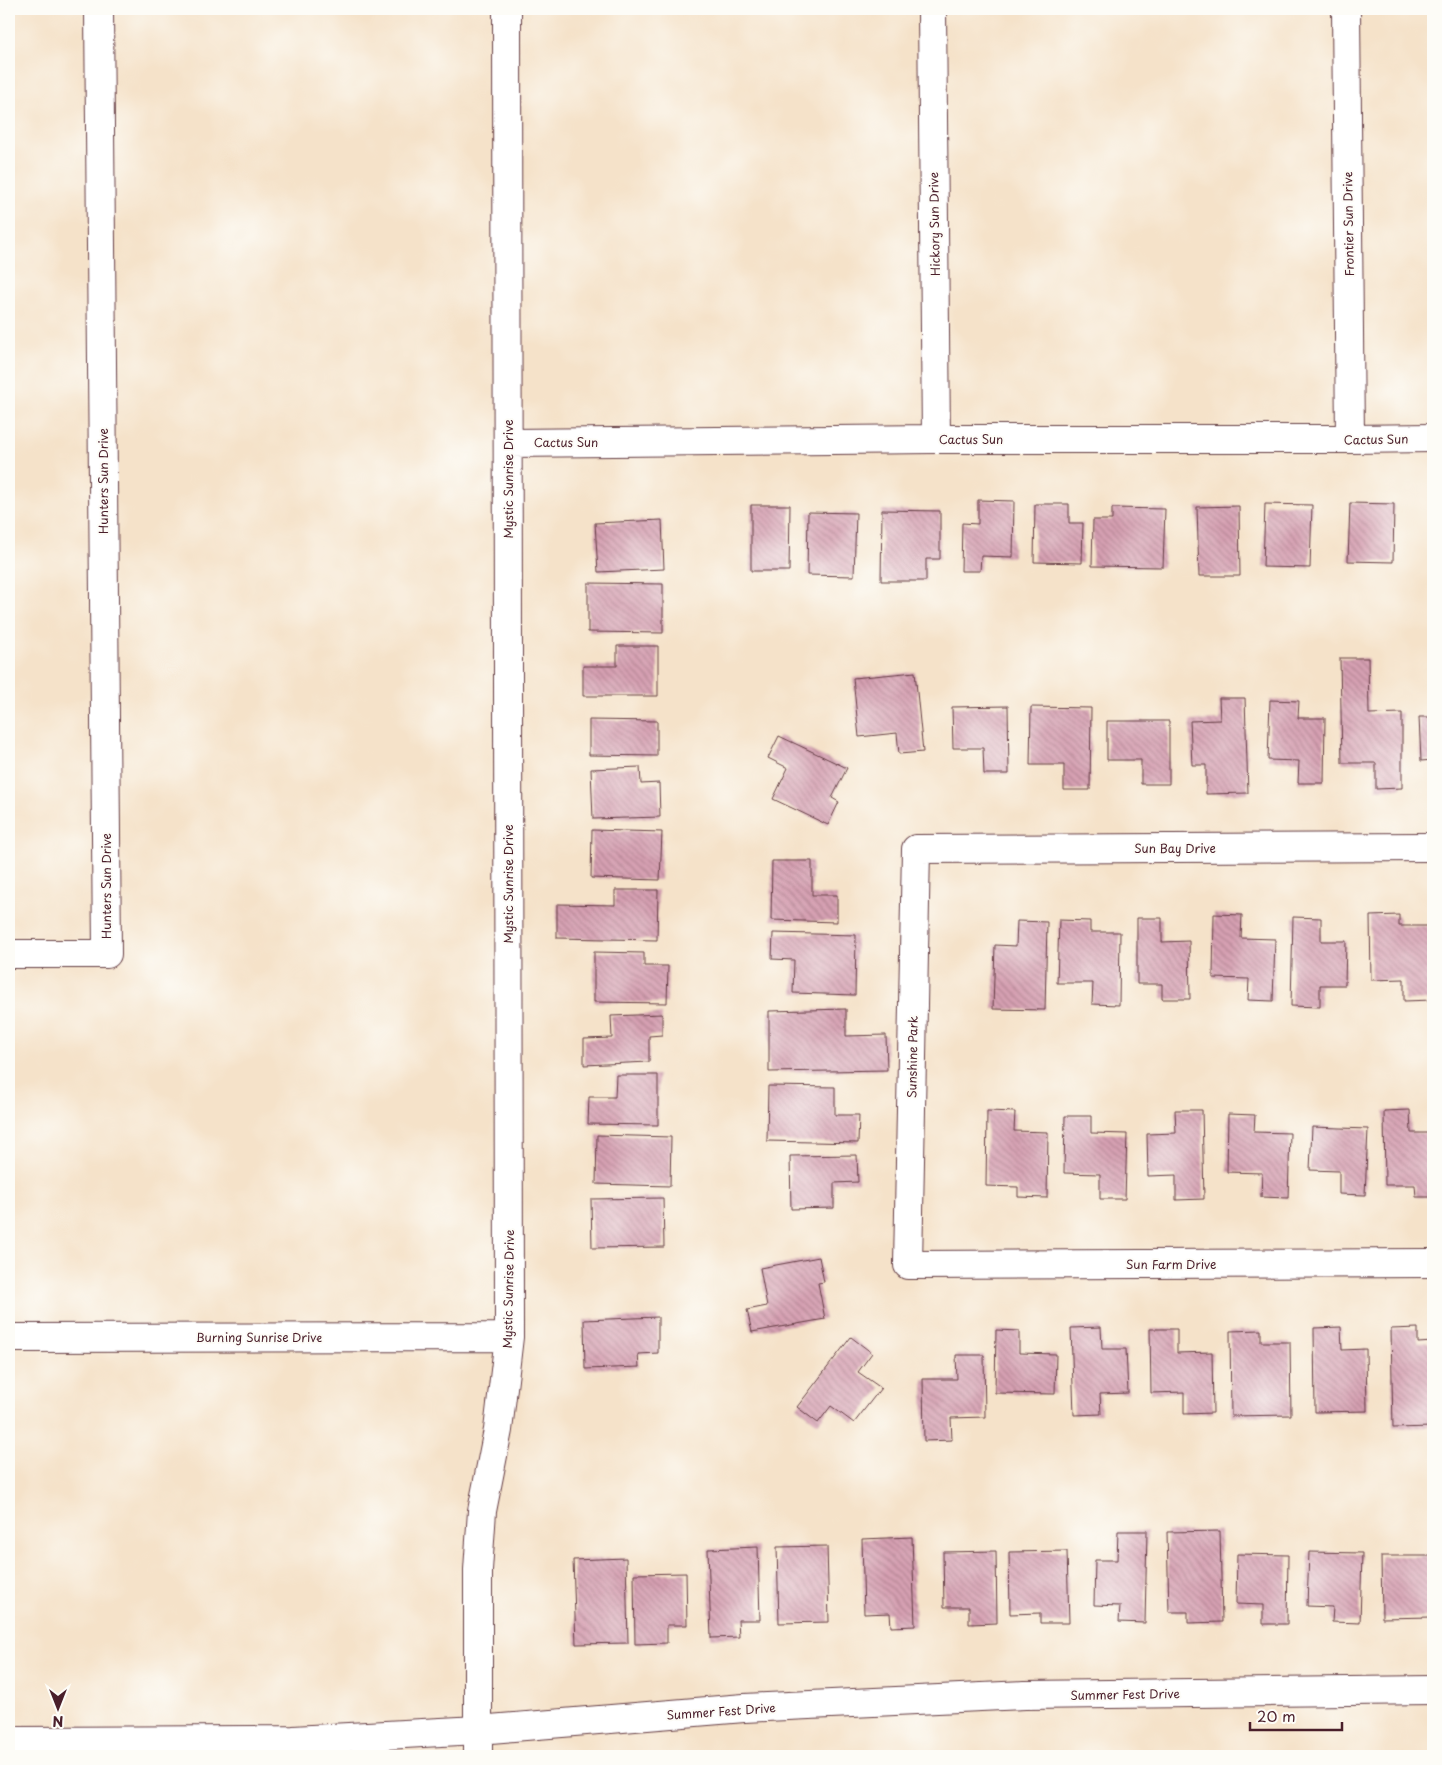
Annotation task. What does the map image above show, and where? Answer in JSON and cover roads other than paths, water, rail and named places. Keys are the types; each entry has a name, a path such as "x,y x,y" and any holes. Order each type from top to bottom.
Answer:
{"street":[{"name":"Hunters Sun Drive","path":"9,954 107,954 99,9"},
{"name":"Mystic Sunrise Drive","path":"478,1743 478,1570 482,1511 498,1430 509,1336 507,9"},
{"name":"Hickory Sun Drive","path":"932,9 936,440"},
{"name":"Frontier Sun Drive","path":"1346,9 1350,440"},
{"name":"Cactus Sun","path":"508,442 1350,440 1433,438"},
{"name":"Sun Bay Drive","path":"916,849 1433,847"},
{"name":"Sunshine Park","path":"908,1265 916,849"},
{"name":"Sun Farm Drive","path":"908,1265 1433,1263"},
{"name":"Burning Sunrise Drive","path":"9,1338 509,1336"},
{"name":"Summer Fest Drive","path":"9,1741 293,1740 478,1743 744,1708 1025,1695 1433,1690"}]}
